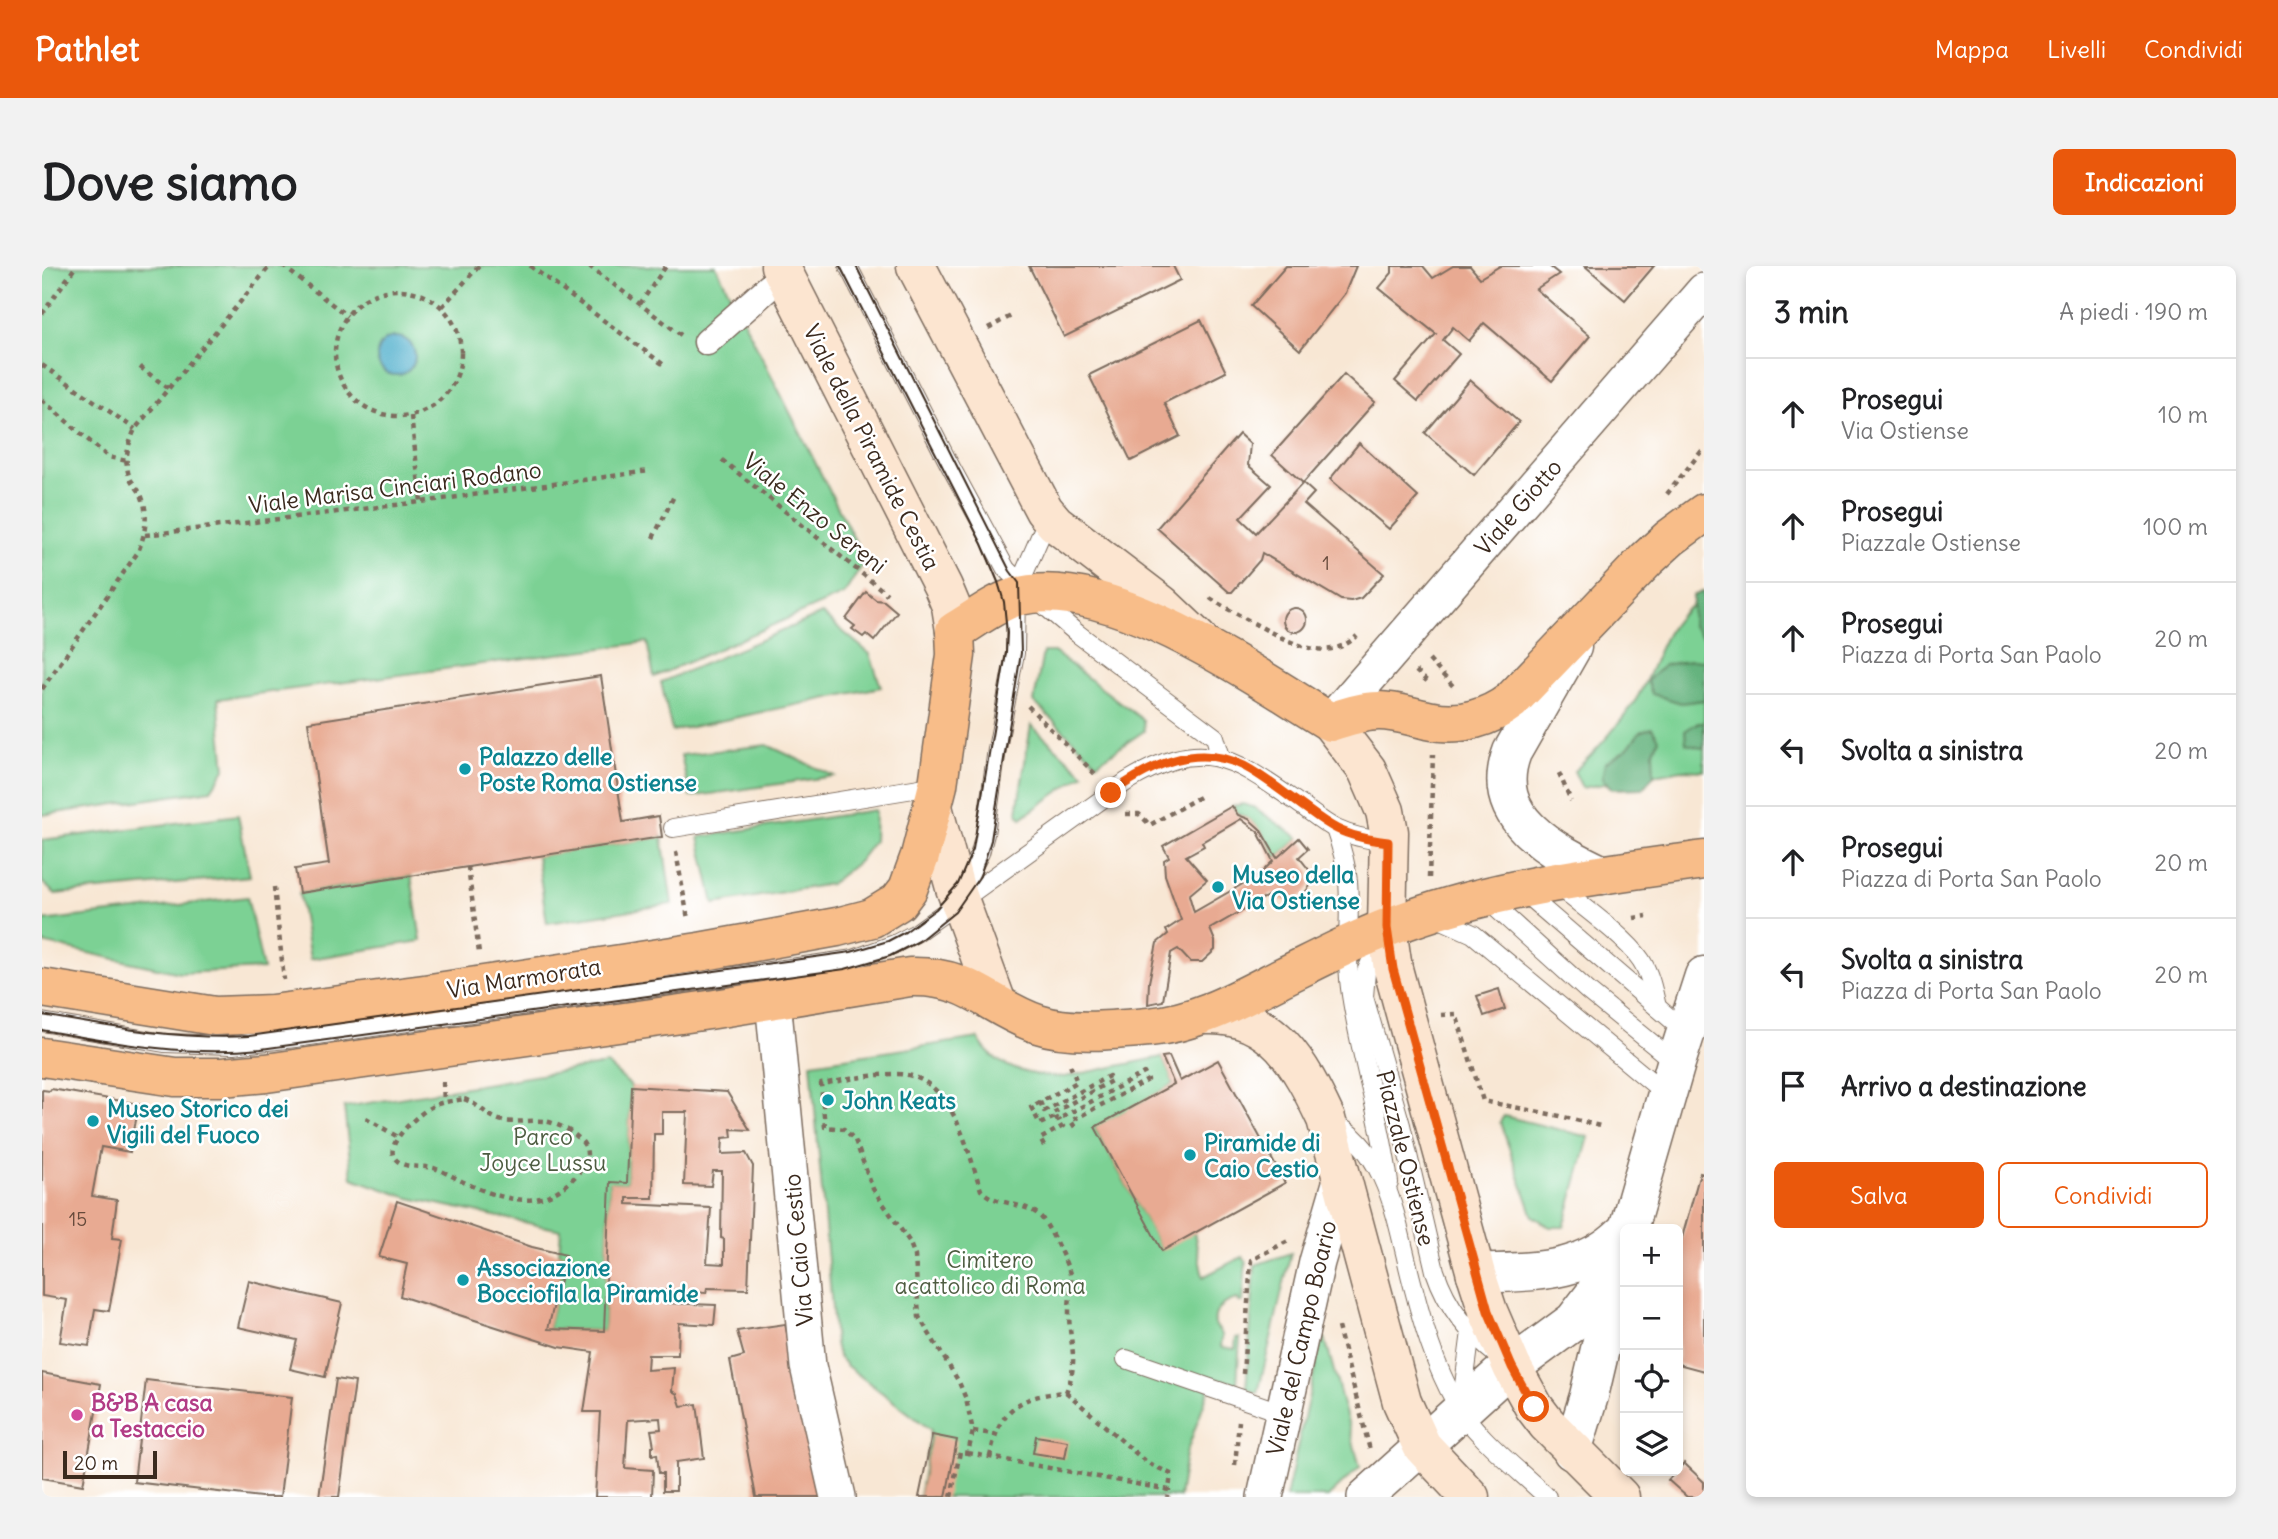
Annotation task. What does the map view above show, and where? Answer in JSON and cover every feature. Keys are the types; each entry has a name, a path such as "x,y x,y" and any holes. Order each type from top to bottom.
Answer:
{"main road":[{"path":"916,266 1032,490 1049,516 1063,530 1161,604 1207,648"},
{"name":"Viale della Piramide Cestia","path":"782,270 943,587 951,606 956,631"},
{"path":"1330,722 1379,711 1446,723 1485,717 1505,706 1657,550 1704,513"},
{"path":"956,631 1022,592 1069,595 1102,603 1207,648 1330,722 1359,759 1375,785 1385,811 1388,842 1387,928"},
{"name":"Via Marmorata","path":"42,988 215,1016 272,1014 699,952 862,921 888,910 898,902 908,889 920,856 936,796 956,655 956,631"},
{"path":"936,796 954,902 997,1003"},
{"path":"42,1057 152,1075 222,1077 305,1069 920,977 939,978 961,984 1042,1026 1080,1030 1150,1027 1206,1015 1347,945 1426,914 1520,891 1704,860"},
{"name":"Piazzale Ostiense","path":"1387,928 1393,969 1476,1274 1488,1311 1512,1367"},
{"name":"Piazzale Ostiense","path":"1206,1015 1232,1016 1255,1025 1272,1035 1296,1061 1326,1119 1402,1402 1422,1446 1470,1497"},
{"path":"1512,1367 1534,1407 1572,1451 1620,1497"}],"street":[{"path":"697,341 782,270"},
{"name":"Viale Giotto","path":"1330,722 1704,291"},
{"path":"1585,624 1513,752 1507,766 1507,778 1513,809 1524,825 1553,849 1603,875"},
{"path":"1628,1224 1704,976"},
{"name":"Via Caio Cestio","path":"773,1000 808,1366 838,1497"},
{"name":"Viale del Campo Boario","path":"1265,1497 1317,1262 1342,1180"},
{"path":"1476,1274 1531,1272 1565,1267 1603,1252 1620,1237"},
{"path":"1365,1497 1460,1410 1512,1367 1562,1331 1586,1307 1620,1243"},
{"path":"1572,1451 1589,1396 1620,1261"}],"lane":[{"path":"848,266 995,551 1022,592 1215,737 1221,757 1251,770 1335,829 1388,842"},
{"path":"954,902 980,853 985,834 1015,653 1022,592 1049,516"},
{"name":"Via Marmorata","path":"42,1022 164,1043 233,1045 840,962 872,954 911,936 954,902 1139,774 1186,756 1221,757"},
{"path":"673,828 936,796"},
{"name":"Piazzale Ostiense","path":"1335,829 1343,852 1348,881 1347,945 1358,1037 1383,1143 1390,1191 1428,1336 1445,1381 1460,1410 1486,1439 1547,1497"},
{"path":"1520,891 1589,992 1676,1063"},
{"path":"1520,891 1629,946 1641,959 1649,976 1676,1063"},
{"path":"1520,891 1657,1006"},
{"path":"1426,914 1473,934 1676,1063"},
{"name":"Piazzale Ostiense","path":"1387,928 1366,972 1364,997 1401,1125 1437,1278 1454,1312 1471,1332 1512,1367"},
{"path":"164,1043 215,1016"},
{"name":"Piazzale Ostiense","path":"1326,1119 1355,1138 1390,1191"},
{"path":"1460,1410 1466,1380 1476,1274"},
{"path":"1126,1359 1283,1413"}],"path":[{"path":"42,314 76,266"},
{"path":"42,689 138,552 145,535 146,515 142,497 130,478 127,461 128,445 135,429 270,266"},
{"path":"283,266 347,316"},
{"path":"442,307 479,266"},
{"path":"530,266 664,365"},
{"path":"640,304 666,266"},
{"path":"592,267 640,304 697,341"},
{"path":"400,290 420,294 442,307 452,318 460,337 461,358 457,378 446,395 430,408 411,416 389,416 368,410 351,397 339,379 335,357 337,336 347,316 361,302 379,293 400,290"},
{"path":"42,365 135,429"},
{"path":"139,367 168,388"},
{"path":"42,400 108,457 127,461"},
{"path":"411,416 421,502"},
{"name":"Viale Enzo Sereni","path":"722,460 887,594"},
{"name":"Viale Marisa Cinciari Rodano","path":"145,535 649,471"},
{"path":"653,538 675,494"},
{"path":"1202,593 1303,647 1321,650 1340,647 1351,642 1366,628 1434,688 1426,914"},
{"path":"1429,660 1458,690"},
{"path":"1024,702 1101,779"},
{"path":"1559,773 1571,801"},
{"path":"1119,805 1125,813 1139,814 1150,825 1200,796"},
{"path":"676,850 685,914"},
{"path":"468,867 478,942"},
{"path":"274,887 285,988"},
{"path":"1435,1015 1456,1014 1483,1101 1604,1127"},
{"path":"1070,1065 1077,1082 1031,1107 1040,1124 1144,1073 1148,1080 1071,1121 1076,1129"},
{"path":"968,1453 973,1431 966,1399 959,1382 919,1317 915,1256 909,1241 873,1189 855,1140 844,1129 825,1127 821,1084 897,1074 915,1078 930,1086 950,1106 985,1194 1030,1209 1041,1217 1069,1270 1069,1312 1074,1356 1066,1392"},
{"path":"1040,1102 1044,1111 1109,1076 1111,1081 1053,1113 1063,1126 1040,1139 1044,1146"},
{"path":"442,1080 444,1102"},
{"path":"464,1099 502,1121 540,1121 558,1126 579,1139 585,1147 586,1163 561,1191 540,1200 528,1200 492,1194 435,1169 404,1166 396,1161 392,1147 398,1137 431,1106 444,1102 464,1099"},
{"path":"366,1118 398,1137"},
{"path":"1235,1472 1251,1260 1294,1238"},
{"path":"1331,1320 1338,1325 1372,1456"},
{"path":"990,1457 994,1434 1002,1419 1022,1402 1038,1396 1066,1392 1149,1464 1171,1474 1168,1497"},
{"path":"973,1431 994,1434"},
{"path":"951,1497 960,1452 1169,1490"}],"green space":[{"path":"42,266 716,266 865,561 844,594 654,677 647,642 218,699 225,769 211,790 42,815"},
{"path":"1704,591 1704,639 1692,625 1693,596"},
{"path":"1704,599 1704,771 1682,770 1582,788 1574,771 1609,735 1633,705 1664,641 1680,616 1690,606"},
{"path":"822,614 870,654 881,687 672,731 661,682"},
{"path":"1043,652 1054,652 1143,720 1144,731 1097,763 1034,702"},
{"path":"1691,660 1704,661 1704,700 1681,703 1652,694 1647,681 1664,665"},
{"path":"1697,723 1704,723 1704,749 1686,744 1685,731"},
{"path":"1031,725 1084,774 1021,818 1017,812"},
{"path":"1652,728 1659,739 1653,753 1654,775 1643,788 1612,789 1602,778 1605,763 1627,749 1640,732"},
{"path":"767,745 834,776 690,797 681,755"},
{"path":"1243,804 1255,808 1299,838 1277,858 1258,828 1232,806"},
{"path":"875,810 874,841 858,862 830,884 714,904 699,837"},
{"path":"238,815 250,876 55,894 42,882 42,840"},
{"path":"662,837 672,904 547,923 537,856"},
{"path":"411,876 421,941 310,959 299,893"},
{"path":"247,897 263,969 180,973 42,943 42,921"},
{"name":"Cimitero acattolico di Roma","path":"978,1038 993,1057 1003,1064 1027,1073 1052,1077 1064,1077 1162,1057 1174,1084 1095,1128 1162,1250 1194,1232 1203,1277 1242,1257 1246,1260 1243,1302 1238,1299 1225,1304 1218,1310 1215,1319 1222,1335 1221,1347 1235,1349 1236,1338 1240,1338 1237,1383 1213,1378 1186,1454 1179,1497 919,1497 931,1430 847,1366 838,1356 811,1063"},
{"name":"Parco Joyce Lussu","path":"607,1064 631,1086 627,1183 610,1182 604,1331 548,1329 566,1255 559,1253 561,1230 409,1198 352,1178 344,1107"},
{"path":"1504,1116 1589,1137 1564,1227 1550,1227 1533,1216 1500,1122"},
{"path":"1291,1253 1258,1393 1246,1389 1255,1265"},
{"path":"1322,1338 1325,1338 1360,1467 1328,1497 1286,1497"}],"water":[{"path":"396,337 410,342 415,356 410,370 396,375 382,370 377,356 382,342"}],"building":[{"path":"1029,266 1173,266 1180,280 1064,337"},
{"path":"1286,266 1356,266 1345,293 1300,350 1251,306"},
{"path":"1392,266 1423,266 1433,278 1453,266 1470,266 1480,278 1500,266 1549,266 1559,274 1536,289 1590,336 1552,381 1484,323 1469,341 1453,327 1443,340 1459,354 1418,401 1395,381 1436,334 1379,288 1392,273"},
{"path":"1585,266 1654,266 1625,300"},
{"path":"1201,320 1226,372 1164,403 1180,436 1131,461 1089,375"},
{"path":"1344,374 1375,402 1303,483 1272,455"},
{"path":"1470,380 1519,422 1474,475 1425,433"},
{"path":"1239,434 1250,444 1248,465 1271,485 1240,518 1256,533 1303,483 1314,493 1304,504 1384,574 1361,598 1341,600 1262,553 1260,560 1232,592 1229,592 1157,528"},
{"path":"1359,443 1418,497 1389,529 1330,479"},
{"path":"866,592 876,600 884,601 897,612 874,641 866,634 863,637 852,629 855,626 846,619"},
{"path":"1295,608 1303,612 1307,620 1303,628 1295,632 1287,628 1283,620 1287,612"},
{"name":"Palazzo delle Poste Roma Ostiense","path":"601,676 623,822 659,816 662,837 299,893 295,869 329,864 308,722"},
{"path":"1232,806 1238,815 1249,819 1260,829 1277,858 1299,838 1308,849 1299,857 1310,871 1310,886 1303,895 1290,902 1281,900 1273,893 1210,929 1215,950 1202,962 1190,962 1178,949 1171,953 1163,1001 1148,1004 1149,982 1157,943 1168,934 1166,930 1181,920 1165,875 1164,860 1169,857 1163,846","holes":["1241,819 1258,832 1273,861 1260,874 1194,912 1189,895 1207,880 1186,856 1204,846 1202,842"]},
{"path":"1499,989 1505,1009 1484,1016 1477,996"},
{"name":"Piramide di Caio Cestio","path":"1169,1056 1180,1081 1218,1060 1285,1183 1162,1251 1095,1127 1174,1084 1162,1057"},
{"path":"631,1086 727,1092 750,1130 731,1129 732,1137 723,1138 722,1154 746,1153 753,1166 748,1289 707,1288 706,1293 665,1290 664,1303 716,1305 714,1325 679,1323 678,1355 648,1355 647,1370 674,1368 672,1391 677,1394 681,1406 697,1404 704,1458 676,1462 676,1491 663,1491 663,1473 659,1473 657,1454 652,1455 654,1446 651,1430 661,1429 660,1418 628,1420 625,1468 653,1470 652,1497 595,1497 600,1412 584,1412 593,1352 559,1347 400,1296 407,1264 379,1257 397,1201 532,1247 566,1255 548,1329 604,1331 610,1182 627,1183","holes":["662,1112 687,1112 684,1185 711,1186 713,1171 722,1171 721,1238 724,1239 724,1264 707,1263 711,1208 627,1204 627,1198 653,1198 654,1134 662,1134"]},
{"path":"51,1089 139,1104 130,1152 101,1147 92,1196 117,1200 112,1238 122,1239 109,1311 95,1309 89,1346 60,1342 67,1300 42,1296 42,1090"},
{"path":"1700,1173 1704,1174 1704,1371 1683,1365 1683,1234"},
{"path":"249,1281 342,1303 325,1377 290,1369 297,1340 238,1327"},
{"path":"785,1324 822,1497 756,1497 730,1360 744,1356 737,1331"},
{"path":"42,1373 101,1384 83,1485 42,1478"},
{"path":"336,1379 355,1382 339,1497 319,1497"},
{"path":"146,1380 292,1397 280,1497 134,1482"},
{"path":"932,1435 957,1440 946,1497 919,1497"},
{"path":"1036,1436 1068,1441 1065,1458 1033,1453"},
{"path":"1683,1464 1704,1482 1704,1497 1687,1497 1668,1480 1672,1476 1683,1476"}],"tram line":[{"path":"42,1015 171,1034 249,1036 851,952 888,941 936,909 958,884 973,849 1006,653 1004,602 982,544 840,266"},
{"path":"42,1030 178,1050 261,1049 845,969 890,956 919,941 955,912 980,876 991,840 1021,653 1019,583 1010,571 856,266"}],"place":[{"name":"Palazzo delle Poste Roma Ostiense","path":"465,769"},
{"name":"Museo della Via Ostiense","path":"1218,887"},
{"name":"John Keats","path":"828,1100"},
{"name":"Museo Storico dei Vigili del Fuoco","path":"93,1121"},
{"name":"Piramide di Caio Cestio","path":"1190,1155"},
{"name":"Associazione Bocciofila la Piramide","path":"463,1280"},
{"name":"B&B A casa a Testaccio","path":"77,1415"}],"route":[{"path":"1111,793 1139,774 1177,758 1192,755 1221,757 1251,770 1335,829 1368,840 1388,842 1387,928 1393,969 1476,1274 1488,1311 1512,1367 1534,1407"}]}
